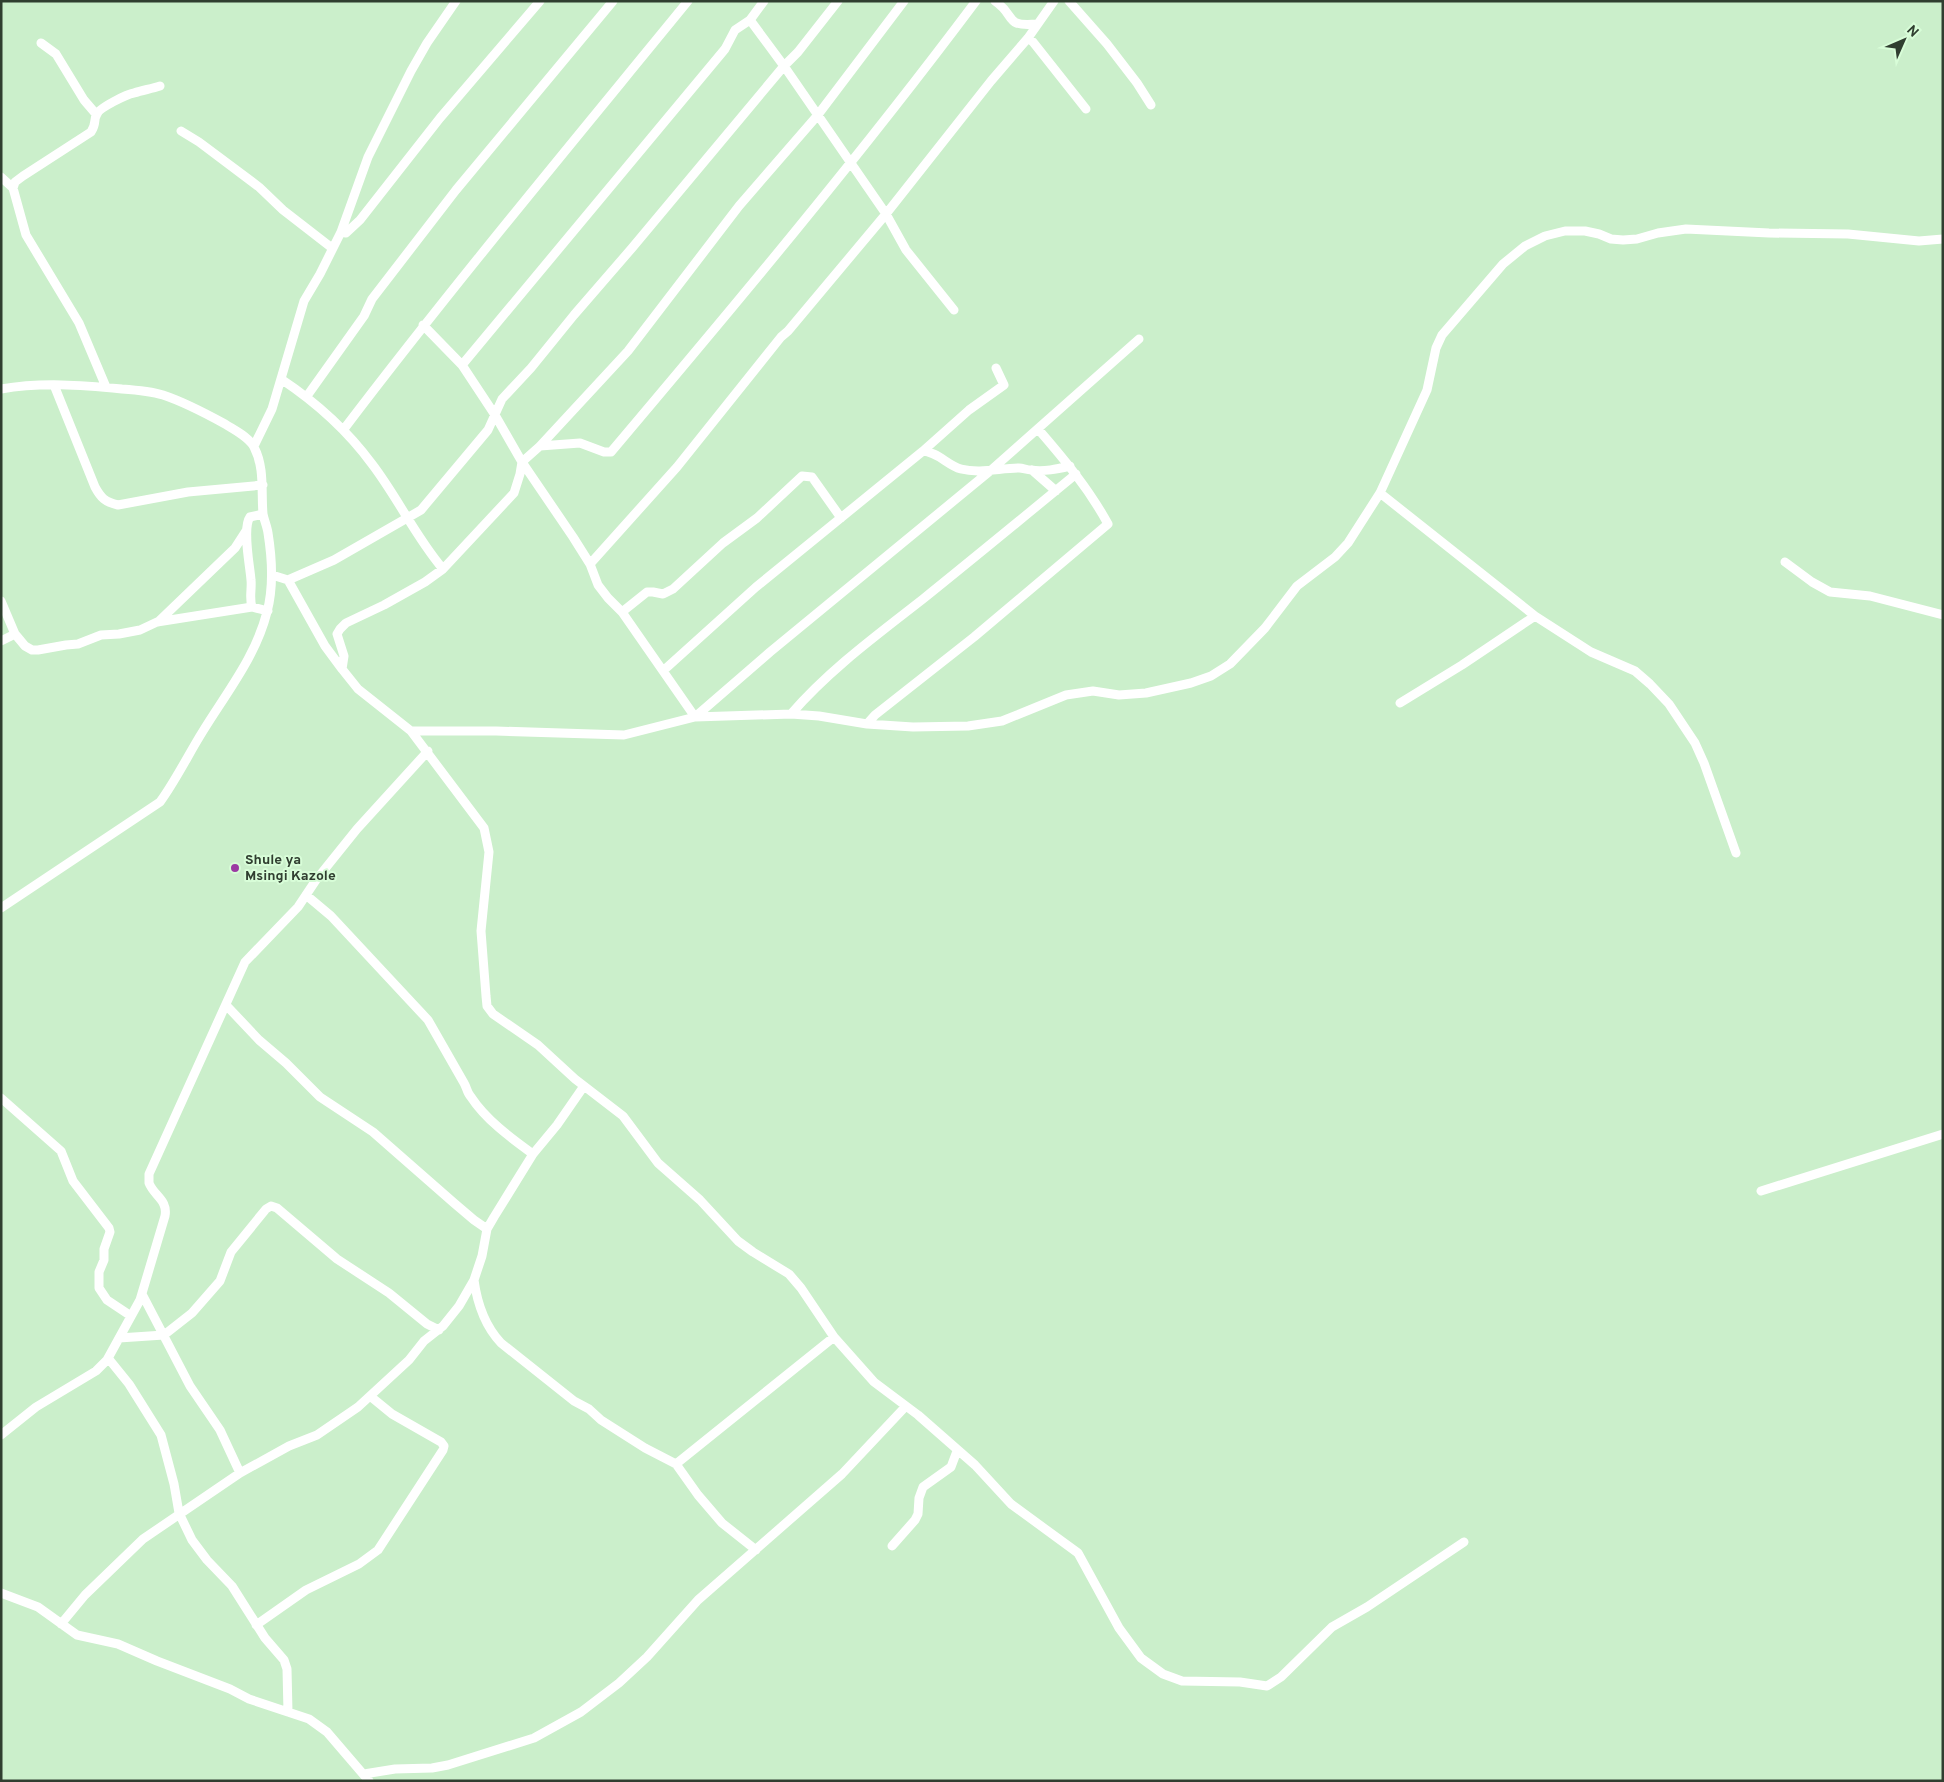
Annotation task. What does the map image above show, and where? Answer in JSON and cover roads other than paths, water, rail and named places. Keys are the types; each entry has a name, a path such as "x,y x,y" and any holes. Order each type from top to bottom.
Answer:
{"street":[{"path":"254,446 272,409 304,301 341,232 368,157 427,44 456,1"},
{"path":"341,232 346,233 360,220 440,118 540,1"},
{"path":"306,396 364,316 372,299 456,190 614,1"},
{"path":"344,429 423,325 688,1"},
{"path":"462,366 725,49 735,30 750,20 764,1"},
{"path":"272,575 288,580 334,560 421,510 488,430 502,399 531,368 784,66 798,52 838,1"},
{"path":"342,669 344,656 338,634 340,629 346,623 426,582 443,568 514,493 522,462 540,446 628,351 739,206 817,116 904,1"},
{"path":"995,1 1013,22 1020,25 1037,24"},
{"path":"590,564 677,467 781,336 788,331 886,214 991,81 1028,38 1054,1"},
{"path":"1069,1 1138,83 1151,105"},
{"path":"540,446 580,443 604,452 611,452 850,164 977,2"},
{"path":"750,20 886,214 906,250 954,310"},
{"path":"1028,38 1086,109"},
{"path":"13,188 15,182 91,132 96,125 96,114 84,100 56,54 41,43"},
{"path":"96,114 101,109 133,93 143,92 160,86"},
{"path":"181,131 199,142 259,188 283,210 332,248"},
{"path":"1,177 13,188 26,235 79,323 106,387"},
{"path":"412,731 624,735 695,718 791,714 819,716 867,724 913,727 968,726 1002,721 1066,695 1093,691 1119,695 1146,693 1192,683 1211,676 1230,664 1265,628 1297,586 1348,543 1380,493 1427,390 1436,348 1442,335 1503,264 1525,246 1545,236 1565,231 1585,231 1611,239 1637,239 1658,233 1686,229 1848,234 1919,242 1943,239"},
{"path":"423,325 462,366 495,415 522,462 590,564 598,585 622,612 664,670 695,718"},
{"path":"695,718 770,652 990,471 1139,339"},
{"path":"664,670 756,587 969,410 1004,385 996,368"},
{"path":"281,379 306,396 344,429 373,465 426,548 443,568"},
{"path":"1,389 39,384 106,387 150,392 213,417 235,431 254,446 263,485 264,514 268,530 272,575 268,611 258,640 245,666 225,695 160,802 1,908"},
{"path":"54,385 95,487 101,498 107,503 118,505 188,492 263,485"},
{"path":"867,724 875,715 974,637 1108,524 1099,507 1076,474 1038,429"},
{"path":"923,450 931,452 959,468 990,471 1020,468 1032,470 1070,466"},
{"path":"1032,470 1056,491"},
{"path":"791,714 812,690 862,646 1076,474"},
{"path":"622,612 647,592 663,594 673,589 723,543 757,518 802,476 812,477 841,518"},
{"path":"1380,493 1535,616 1591,652 1635,671 1650,684 1669,704 1695,743 1736,853"},
{"path":"157,622 235,548 246,531 250,517 264,514"},
{"path":"246,531 252,608"},
{"path":"1786,562 1812,582 1830,592 1870,596 1943,615"},
{"path":"288,580 325,646 342,669 358,689 412,731 484,828 488,843 487,886 481,931 487,1006 493,1014 538,1045 584,1086 623,1116 658,1163 700,1200 738,1241 752,1252 789,1274 801,1288 834,1337 874,1382 906,1406 983,1473 1011,1504 1078,1553 1119,1628 1149,1664 1176,1680 1240,1682 1267,1686 1273,1683 1332,1627 1367,1607 1464,1542"},
{"path":"1,601 15,634 25,646 32,650 78,644 101,635 140,630 157,622 252,608 268,611"},
{"path":"1400,703 1462,665 1535,616"},
{"path":"1,642 15,634"},
{"path":"1,1436 36,1407 99,1369 108,1358 142,1294 166,1211 162,1200 150,1186 149,1174 242,969 249,957 298,908 316,880 357,828 428,751"},
{"path":"306,895 331,916 428,1020 476,1105 533,1154"},
{"path":"226,1005 320,1096 369,1128 454,1204 488,1229"},
{"path":"61,1624 84,1595 144,1539 179,1513 240,1473 275,1452 325,1430 341,1417 358,1407 409,1360 424,1341 438,1330 459,1306 474,1280 488,1229 533,1154 557,1125 584,1086"},
{"path":"1,1098 61,1151 68,1172 76,1186 109,1228 110,1232 104,1249 104,1260 99,1272 99,1288 107,1300 132,1316"},
{"path":"1761,1191 1943,1134"},
{"path":"119,1338 164,1335 202,1304 223,1275 231,1252 266,1209 272,1206 277,1208 342,1263 376,1284 427,1324 438,1330"},
{"path":"474,1280 479,1305 492,1332 501,1344 601,1420 645,1448 676,1464 698,1495 722,1523 756,1550"},
{"path":"142,1294 190,1386 220,1430 240,1473"},
{"path":"676,1464 834,1337"},
{"path":"108,1358 129,1384 161,1435 174,1484 179,1513 192,1540 207,1560 232,1586 256,1624 286,1664 288,1712"},
{"path":"256,1624 306,1590 359,1564 378,1550 443,1450 444,1446 441,1442 392,1414 370,1396"},
{"path":"1,1592 38,1607 78,1635 118,1644 230,1689 249,1699 309,1719 327,1732 367,1777 395,1769 432,1768 448,1765 534,1738 582,1712 619,1684 647,1657 698,1600 842,1474 906,1406"},
{"path":"892,1546 915,1520 918,1514 919,1498 924,1487 951,1467 957,1451"}],"place":[{"name":"Shule ya Msingi Kazole","path":"235,868"}]}
